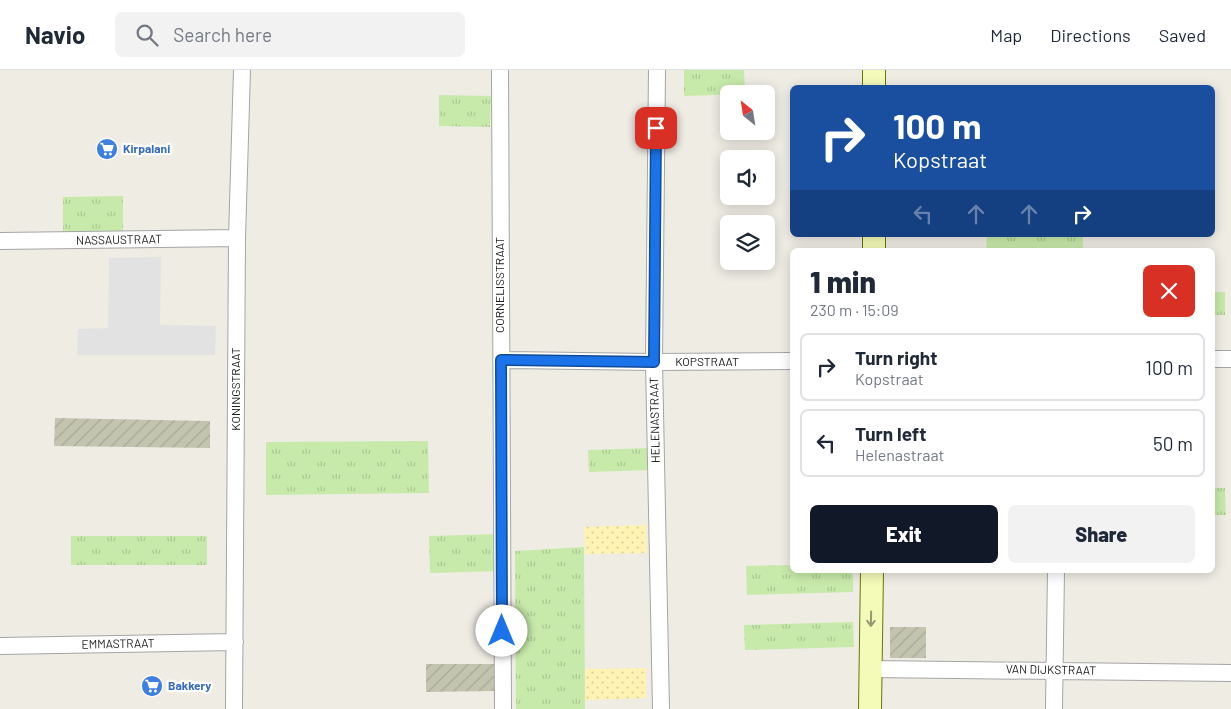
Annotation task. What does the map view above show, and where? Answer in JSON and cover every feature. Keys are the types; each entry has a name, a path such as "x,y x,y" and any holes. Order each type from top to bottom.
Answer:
{"main road":[{"path":"874,70 874,85"},
{"path":"870,709 872,573"}],"street":[{"name":"KONINGSTRAAT","path":"234,709 237,238 242,70"},
{"name":"CORNELISSTRAAT","path":"500,70 503,709"},
{"name":"HELENASTRAAT","path":"657,70 654,362 661,709"},
{"name":"NASSAUSTRAAT","path":"0,241 237,238"},
{"path":"1215,359 1231,359"},
{"name":"KOPSTRAAT","path":"501,360 790,361"},
{"path":"1054,709 1056,573"},
{"name":"EMMASTRAAT","path":"0,646 235,642"},
{"name":"VAN DIJKSTRAAT","path":"870,669 1231,673"}],"shaded area":[{"path":"161,257 160,325 216,326 215,355 77,355 78,329 108,328 109,258"},
{"path":"55,418 210,421 210,448 54,446"},
{"path":"890,627 926,627 926,658 890,658"},
{"path":"426,664 494,664 494,691 426,692"}],"green space":[{"path":"684,70 744,70 745,85 720,85 720,95 684,96"},
{"path":"439,95 491,96 490,127 439,126"},
{"path":"123,196 123,232 63,234 63,197"},
{"path":"987,237 1083,237 1083,248 986,248"},
{"path":"1215,292 1225,292 1225,315 1215,315"},
{"path":"428,441 429,493 266,495 266,442"},
{"path":"651,448 652,470 589,472 588,450"},
{"path":"1215,488 1225,488 1226,515 1215,515"},
{"path":"501,534 502,571 430,573 429,536"},
{"path":"71,536 207,536 207,565 71,565"},
{"path":"584,547 585,709 516,709 515,551"},
{"path":"790,565 790,573 853,573 853,592 747,595 746,566"},
{"path":"853,622 854,647 745,650 744,625"}],"sand":[{"path":"646,525 647,553 585,554 584,527"},
{"path":"646,668 646,698 585,700 585,669"}],"place":[{"name":"Kirpalani","path":"107,149"},
{"name":"Bakkery","path":"152,686"}],"route":[{"path":"502,631 501,360 654,362 656,128"}]}
